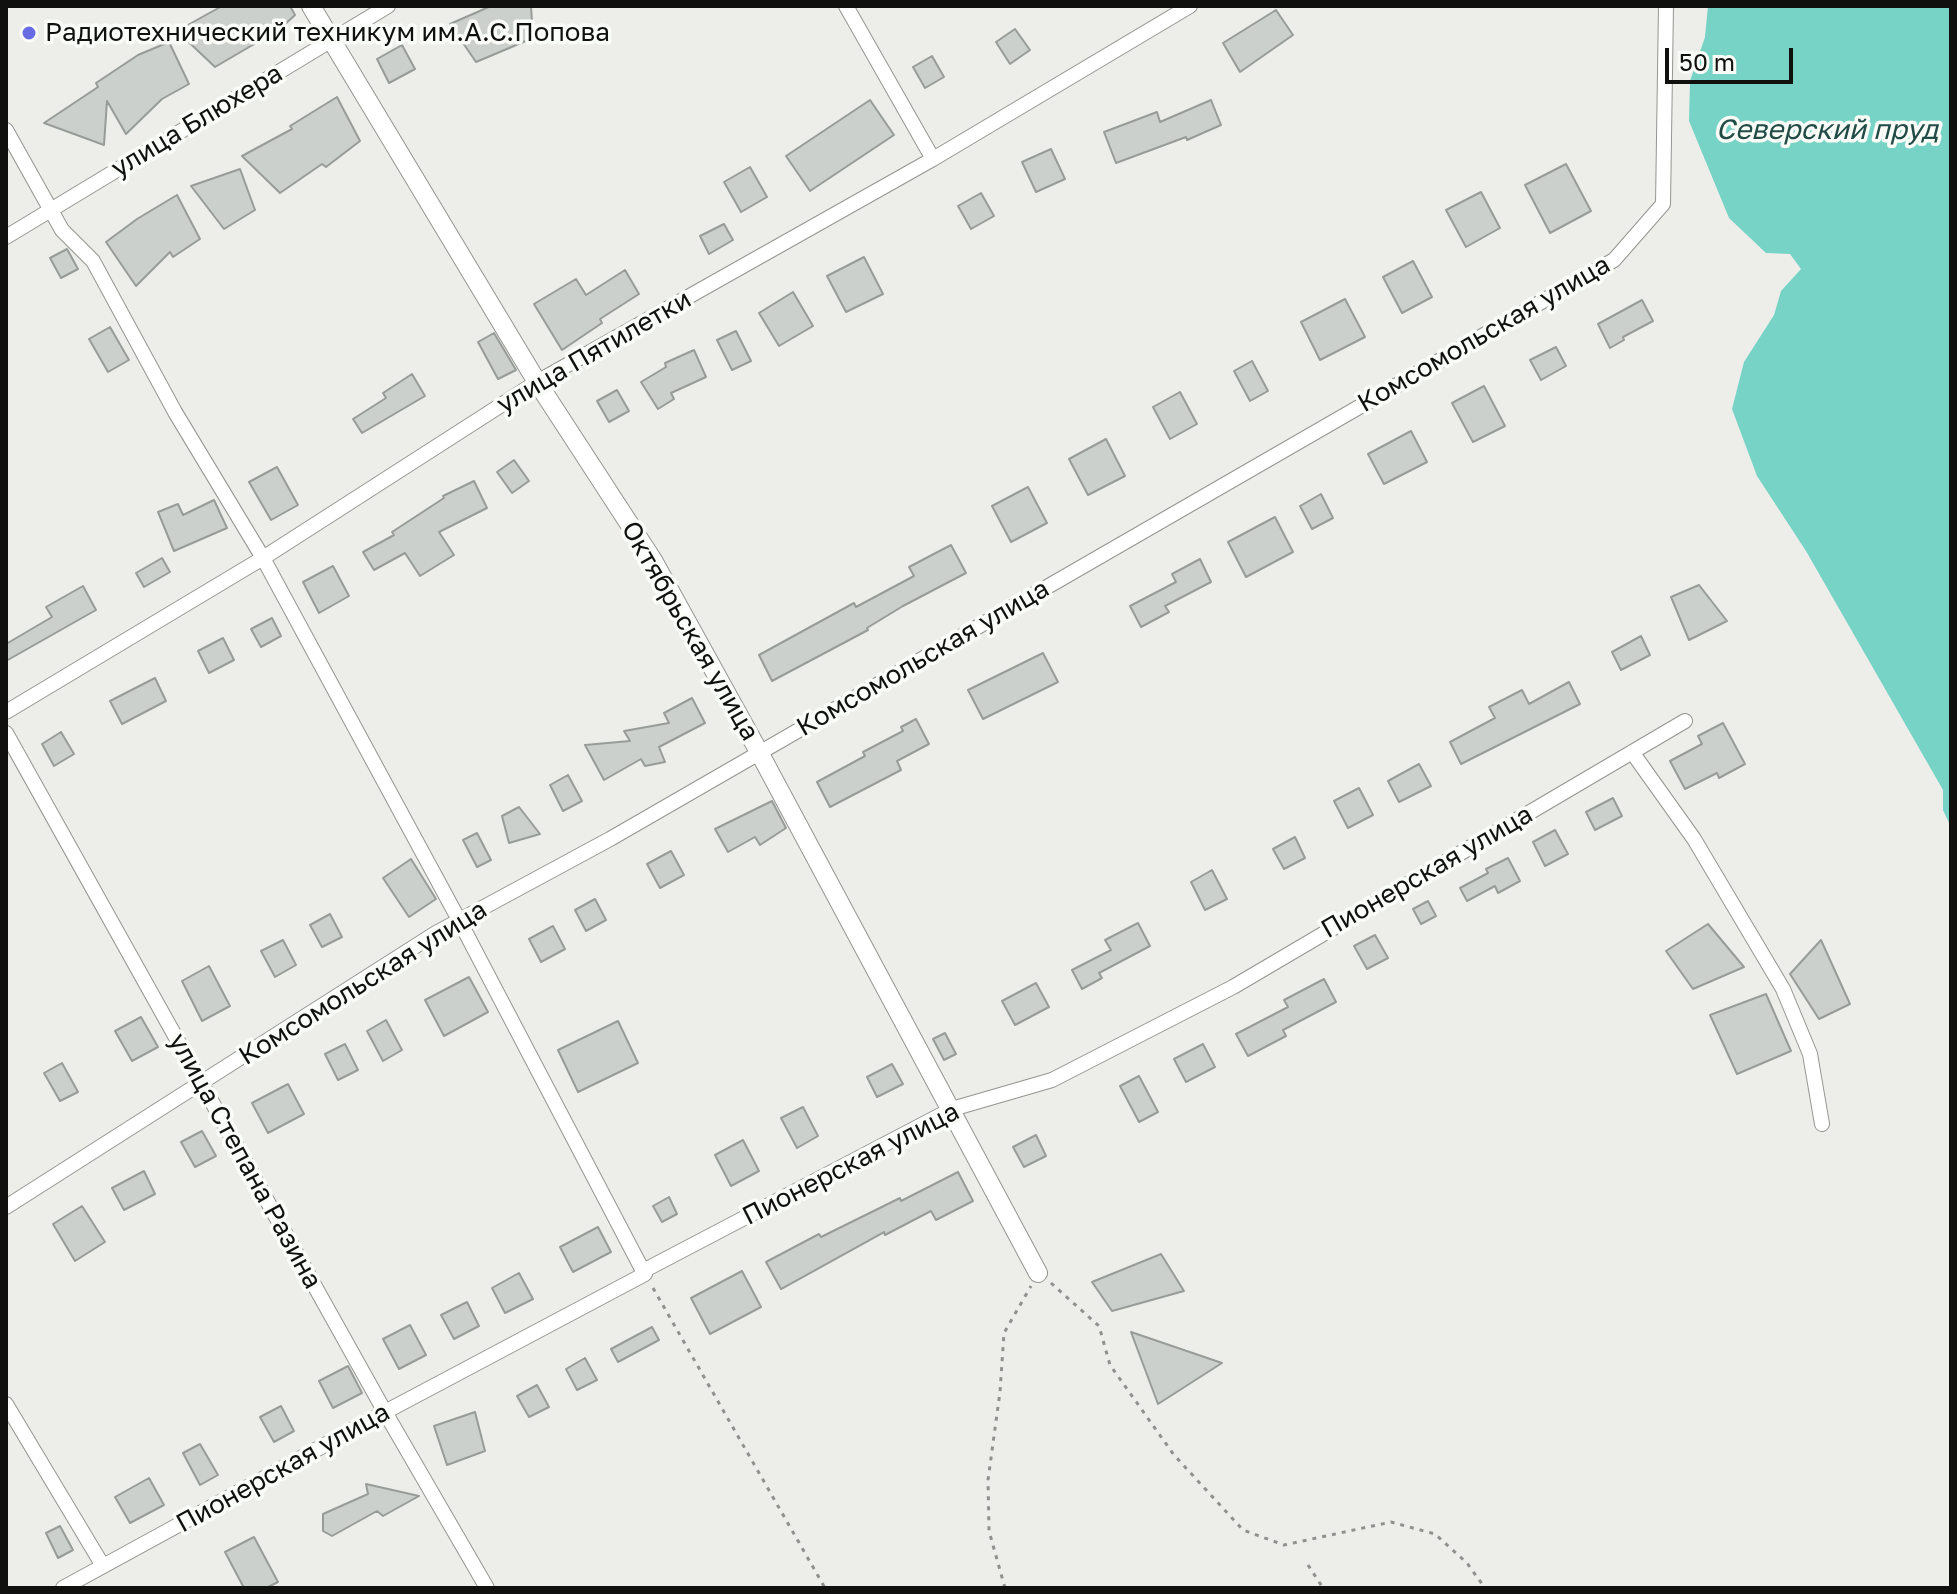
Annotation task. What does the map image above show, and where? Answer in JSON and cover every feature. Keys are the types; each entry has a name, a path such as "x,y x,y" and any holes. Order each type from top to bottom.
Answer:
{"street":[{"name":"Октябрьская улица","path":"311,6 537,382 654,562 1038,1273"},
{"name":"улица Блюхера","path":"6,237 388,6"},
{"path":"846,6 933,159"},
{"name":"улица Пятилетки","path":"6,712 263,558 537,382 933,159 1190,6"},
{"name":"Комсомольская улица","path":"6,1207 459,920 610,839 1614,260 1663,204 1666,6"},
{"path":"6,130 62,230 93,261 175,412 263,558 459,920 644,1273"},
{"name":"Пионерская улица","path":"63,1588 952,1109 1052,1080 1233,987 1685,721"},
{"name":"улица Степана Разина","path":"6,733 385,1412 487,1588"},
{"path":"1632,752 1694,839 1783,989 1810,1054 1822,1124"},
{"path":"6,1404 103,1566"}],"path":[{"path":"644,1273 825,1588"},
{"path":"1005,1588 989,1531 988,1480 1000,1392 1004,1333 1038,1273 1099,1326 1110,1365 1174,1455 1243,1530 1284,1545 1391,1522 1435,1534 1467,1563 1485,1588"},
{"path":"1308,1565 1323,1588"}],"water":[{"name":"Северский пруд","path":"1708,6 1951,6 1951,827 1943,810 1943,790 1806,551 1757,476 1732,409 1744,362 1774,315 1781,291 1801,269 1790,254 1766,253 1729,218 1689,121 1690,81 1705,37"}],"building":[{"path":"222,6 290,6 295,15 270,38 268,36 215,67 177,31"},
{"path":"491,6 531,6 533,38 476,62 450,24"},
{"path":"1276,10 1293,35 1240,72 1223,43"},
{"path":"1015,29 1030,50 1010,64 996,42"},
{"path":"169,42 189,84 162,99 126,134 107,101 104,145 44,123 98,87 96,83 138,55"},
{"path":"402,45 415,69 389,83 377,59"},
{"path":"932,56 944,77 925,88 913,67"},
{"path":"337,97 360,141 326,167 322,164 280,193 242,156 292,129 290,126"},
{"path":"870,100 894,135 810,191 786,156"},
{"path":"1211,100 1221,125 1187,140 1186,137 1116,163 1104,132 1157,112 1160,122"},
{"path":"1051,149 1065,179 1036,192 1022,162"},
{"path":"1566,164 1591,211 1550,233 1525,185"},
{"path":"750,167 767,197 741,212 724,182"},
{"path":"240,169 255,210 224,229 191,186"},
{"path":"1481,192 1500,228 1466,247 1446,210"},
{"path":"981,193 994,216 971,229 958,206"},
{"path":"177,195 200,239 173,257 170,252 136,286 106,242"},
{"path":"724,224 733,240 709,254 700,236"},
{"path":"67,249 78,269 61,278 50,258"},
{"path":"864,257 883,294 846,312 827,276"},
{"path":"1413,261 1432,297 1402,313 1383,277"},
{"path":"625,270 639,294 600,319 602,323 562,350 534,304 576,279 586,295"},
{"path":"793,292 813,326 779,346 759,313"},
{"path":"1345,299 1365,337 1320,360 1301,322"},
{"path":"1642,300 1653,321 1623,337 1624,340 1610,348 1598,324"},
{"path":"110,327 129,360 108,372 89,339"},
{"path":"736,331 751,361 732,370 717,340"},
{"path":"494,333 516,370 498,379 478,342"},
{"path":"1556,347 1566,366 1541,380 1530,360"},
{"path":"694,350 706,377 671,393 674,399 658,409 641,382 666,367 665,363"},
{"path":"1252,361 1268,391 1250,401 1234,371"},
{"path":"412,374 425,396 362,433 353,419 386,398 383,393"},
{"path":"1484,386 1505,426 1473,442 1452,403"},
{"path":"617,390 629,411 609,422 597,401"},
{"path":"1180,392 1197,424 1170,439 1153,407"},
{"path":"1411,431 1427,462 1384,484 1368,454"},
{"path":"1106,439 1125,476 1088,495 1069,459"},
{"path":"514,460 529,481 512,493 497,472"},
{"path":"277,467 298,505 271,520 249,482"},
{"path":"474,481 487,508 439,532 454,555 420,576 405,553 374,570 363,552 394,535 392,532 443,496"},
{"path":"1028,487 1047,523 1011,542 992,506"},
{"path":"1321,494 1333,518 1312,529 1300,506"},
{"path":"214,500 227,528 174,551 158,512 178,504 183,515"},
{"path":"1275,517 1293,552 1246,577 1228,542"},
{"path":"951,545 966,573 772,681 759,655 854,603 856,607 914,576 909,567"},
{"path":"162,558 170,572 144,587 136,573"},
{"path":"1200,559 1211,582 1165,606 1169,612 1141,627 1130,606 1176,582 1172,574"},
{"path":"333,566 349,596 319,613 303,582"},
{"path":"1699,585 1727,621 1689,640 1671,597"},
{"path":"83,586 96,610 6,661 6,644 52,617 46,607"},
{"path":"272,618 281,636 261,647 251,629"},
{"path":"1641,636 1650,655 1621,670 1612,652"},
{"path":"223,638 234,660 209,673 198,651"},
{"path":"1043,653 1058,682 983,719 968,690"},
{"path":"155,678 166,701 122,724 110,701"},
{"path":"1569,682 1580,704 1461,764 1450,742 1495,718 1489,707 1522,690 1529,704"},
{"path":"692,698 705,723 659,747 665,762 645,766 641,759 604,780 585,745 630,741 624,731 669,723 664,713"},
{"path":"916,719 929,744 897,761 901,770 830,807 817,782 865,756 863,752 903,731 901,727"},
{"path":"1723,723 1745,764 1719,778 1717,773 1685,789 1670,761 1702,744 1698,736"},
{"path":"61,732 74,754 54,766 42,744"},
{"path":"1419,764 1431,786 1399,802 1388,781"},
{"path":"568,775 582,801 563,811 550,785"},
{"path":"1359,788 1373,815 1348,828 1334,801"},
{"path":"1613,798 1622,816 1595,830 1586,812"},
{"path":"772,801 786,828 760,845 755,837 728,852 715,829"},
{"path":"519,807 540,834 509,843 502,816"},
{"path":"1555,830 1568,854 1545,866 1533,842"},
{"path":"477,833 491,860 477,867 463,840"},
{"path":"1295,837 1305,858 1284,869 1273,849"},
{"path":"671,851 684,875 660,888 647,864"},
{"path":"1508,858 1520,881 1498,893 1495,886 1467,901 1460,888"},
{"path":"411,859 436,899 409,917 383,878"},
{"path":"1212,870 1227,899 1205,910 1191,882"},
{"path":"595,899 606,920 586,931 575,910"},
{"path":"1428,901 1436,916 1421,924 1413,909"},
{"path":"330,914 342,937 322,947 310,925"},
{"path":"1138,923 1150,946 1099,973 1102,978 1082,989 1072,970 1111,950 1105,940"},
{"path":"1708,924 1744,967 1693,989 1666,951"},
{"path":"553,926 565,949 541,962 529,939"},
{"path":"1375,935 1388,958 1367,969 1354,946"},
{"path":"283,940 296,965 275,977 261,951"},
{"path":"1821,940 1850,1004 1819,1019 1790,974"},
{"path":"209,966 230,1006 202,1021 182,981"},
{"path":"469,977 488,1012 444,1036 425,1000"},
{"path":"1324,979 1336,1002 1283,1030 1286,1036 1248,1056 1236,1034 1288,1007 1284,1000"},
{"path":"1036,983 1049,1007 1015,1025 1002,1001"},
{"path":"1766,994 1791,1051 1737,1074 1710,1015"},
{"path":"141,1017 158,1047 132,1061 115,1031"},
{"path":"386,1020 402,1050 383,1061 367,1031"},
{"path":"618,1021 638,1063 578,1092 558,1050"},
{"path":"945,1033 956,1054 944,1060 933,1039"},
{"path":"345,1044 358,1070 338,1080 325,1054"},
{"path":"1203,1044 1215,1067 1186,1082 1174,1059"},
{"path":"62,1063 78,1092 60,1101 44,1073"},
{"path":"892,1064 903,1084 877,1097 867,1077"},
{"path":"1139,1076 1158,1112 1139,1122 1120,1086"},
{"path":"288,1084 304,1114 268,1133 252,1103"},
{"path":"803,1107 818,1136 797,1148 781,1118"},
{"path":"202,1131 216,1156 195,1167 181,1142"},
{"path":"1036,1135 1046,1156 1024,1167 1013,1147"},
{"path":"743,1140 759,1171 731,1186 715,1155"},
{"path":"144,1171 155,1194 124,1210 112,1188"},
{"path":"958,1172 973,1201 936,1220 931,1211 885,1235 884,1232 781,1289 766,1262 819,1234 821,1237"},
{"path":"669,1197 677,1214 662,1222 653,1206"},
{"path":"82,1206 105,1242 75,1261 53,1224"},
{"path":"598,1227 611,1252 573,1272 560,1247"},
{"path":"1161,1254 1184,1291 1112,1311 1092,1282"},
{"path":"742,1271 761,1307 710,1334 691,1298"},
{"path":"519,1273 533,1299 505,1313 492,1288"},
{"path":"467,1302 479,1326 454,1339 441,1315"},
{"path":"410,1325 426,1355 399,1369 383,1339"},
{"path":"652,1327 659,1340 618,1362 611,1349"},
{"path":"1131,1332 1222,1363 1158,1404"},
{"path":"585,1358 597,1380 577,1390 566,1369"},
{"path":"348,1366 362,1393 333,1408 319,1381"},
{"path":"537,1385 549,1407 529,1417 517,1396"},
{"path":"281,1406 294,1431 274,1442 260,1417"},
{"path":"475,1412 485,1451 447,1465 434,1426"},
{"path":"200,1444 218,1475 200,1485 183,1453"},
{"path":"149,1478 164,1505 130,1523 115,1497"},
{"path":"366,1484 419,1496 383,1516 377,1511 332,1536 323,1531 323,1514 368,1494"},
{"path":"60,1526 73,1550 58,1558 46,1533"},
{"path":"254,1537 278,1582 266,1588 244,1588 225,1552"}],"place":[{"name":"Радиотехнический техникум им.А.С.Попова","path":"29,33"}]}
